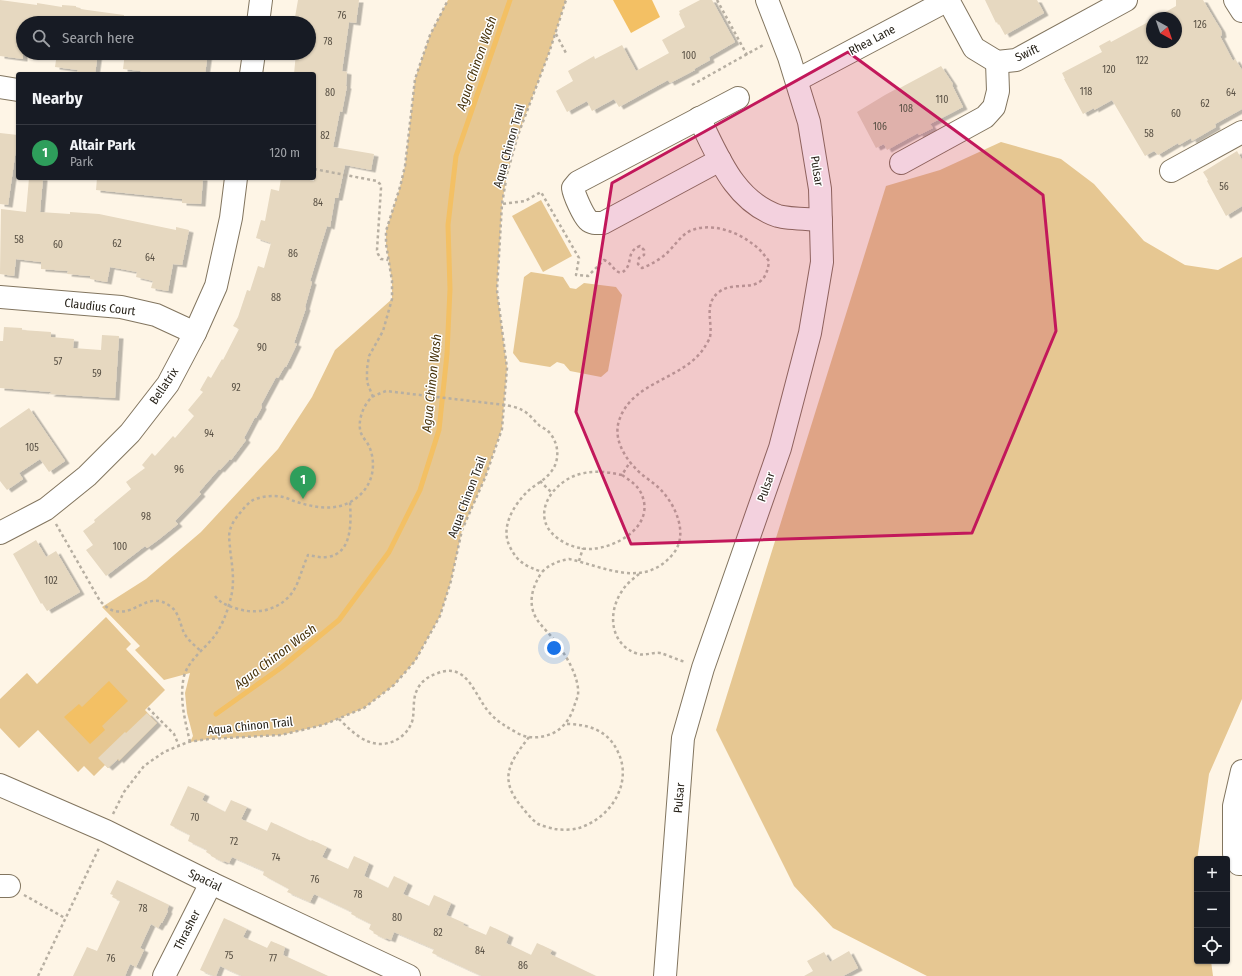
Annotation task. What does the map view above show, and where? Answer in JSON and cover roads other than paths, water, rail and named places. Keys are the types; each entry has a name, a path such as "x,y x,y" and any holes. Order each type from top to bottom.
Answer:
{"street":[{"path":"259,16 261,0"},
{"name":"Pulsar","path":"665,976 684,738 703,668 780,448 808,341 822,262 820,188 810,129 797,80 767,0"},
{"path":"901,163 985,117 994,107 998,91 997,62 974,48 948,0"},
{"name":"Rhea Lane","path":"797,80 948,0"},
{"name":"Swift","path":"997,62 1016,60 1126,0"},
{"path":"1235,0 1242,12"},
{"path":"251,72 253,60"},
{"path":"0,87 16,90"},
{"path":"720,160 603,223 596,224 588,220 574,195 573,188 578,182 738,98"},
{"path":"699,118 728,176 753,203 778,216 821,220"},
{"path":"1171,171 1242,132"},
{"name":"Bellatrix","path":"0,533 46,509 87,476 130,432 168,384 195,333 216,286 231,218 236,180"},
{"name":"Claudius Court","path":"0,297 121,307 156,315 195,333"},
{"path":"1241,864 1234,854 1234,806 1242,771"},
{"name":"Spacial","path":"0,786 106,831 211,883 409,976"},
{"name":"Thrasher","path":"164,976 211,883"}],"waterway":[{"name":"Agua Chinon Wash","path":"216,714 282,667 339,620 389,552 420,490 439,430 447,354 450,289 448,225 456,156 510,0"}],"place":[{"name":"Altair Park","path":"303,499"}]}
